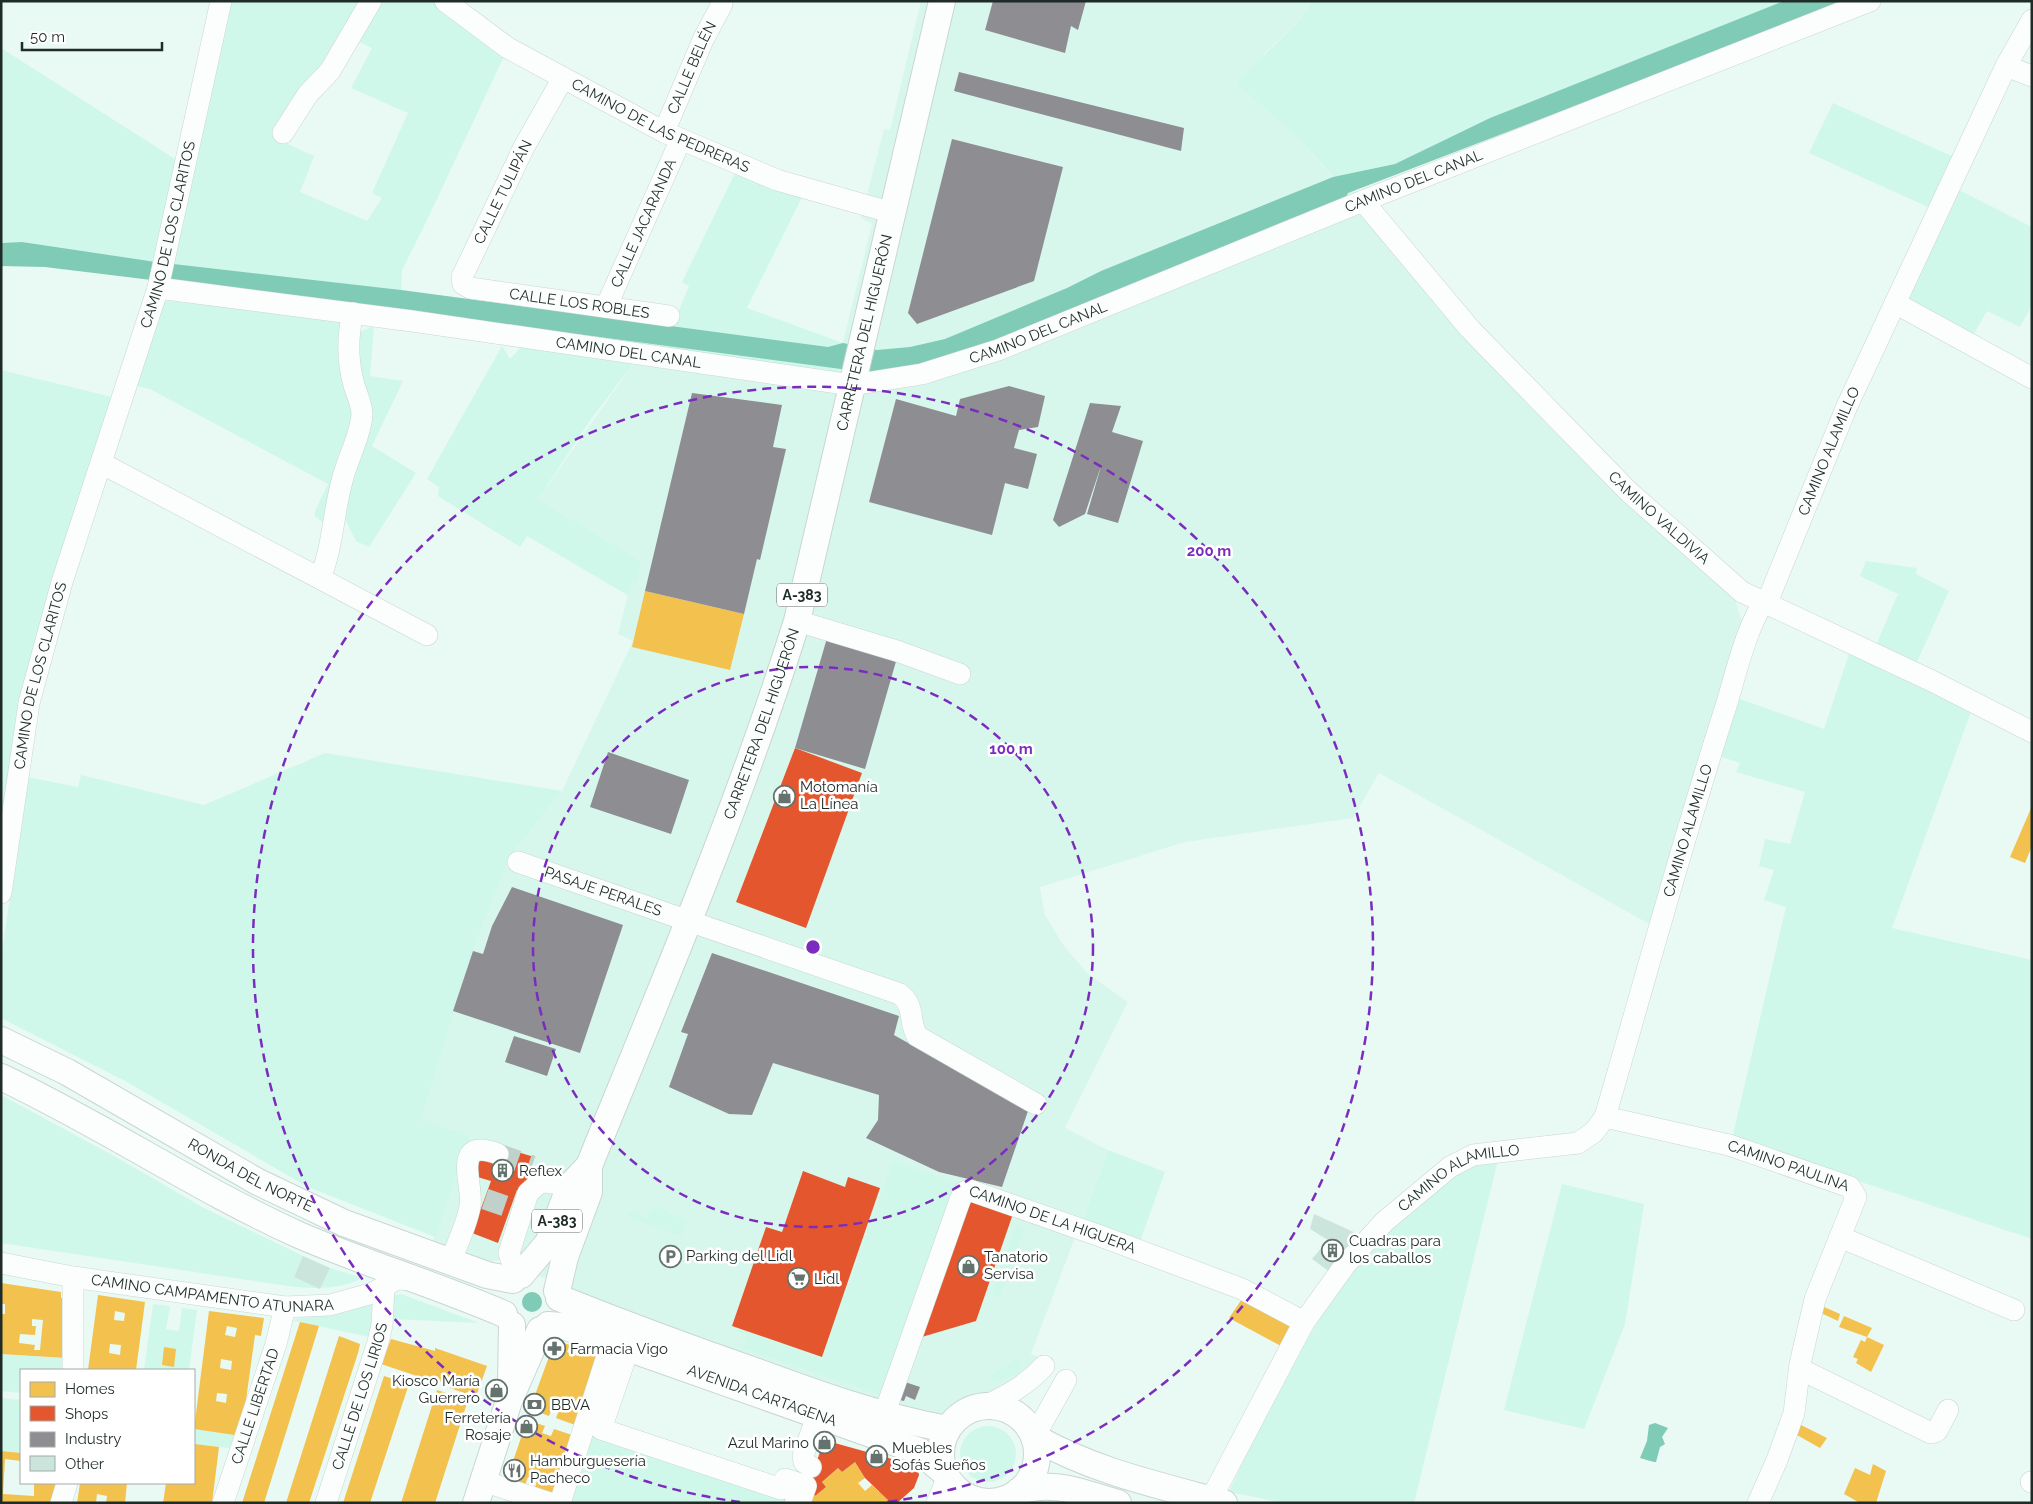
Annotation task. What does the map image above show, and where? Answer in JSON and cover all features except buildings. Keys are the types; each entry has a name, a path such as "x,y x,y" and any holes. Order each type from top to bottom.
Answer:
{"main road":[{"name":"CARRETERA DEL HIGUERÓN","path":"589,1166 722,838 771,703 796,621 942,1"},
{"name":"RONDA DEL NORTE","path":"1,1040 67,1072 258,1182 344,1223 500,1279 517,1277"},
{"name":"RONDA DEL NORTE","path":"1,1077 299,1235 418,1280 508,1320"},
{"name":"A-383","path":"517,1277 548,1244 570,1186 589,1166"},
{"name":"A-383","path":"558,1295 565,1257 589,1192 589,1166"},
{"path":"480,1492 509,1401 544,1328 557,1314 558,1295 546,1278 538,1275 517,1277 502,1296 513,1352 509,1401"},
{"name":"AVENIDA CARTAGENA","path":"558,1295 623,1324 884,1415 947,1429"},
{"path":"508,1320 521,1330 544,1328"},
{"name":"AVENIDA CARTAGENA","path":"544,1328 563,1326 585,1333 919,1451 950,1487"},
{"path":"1020,1492 1029,1480 1035,1466 1037,1451 1034,1437 1026,1424 1014,1413 1000,1407 985,1406 964,1413 947,1429 942,1442 940,1456 950,1487 985,1503 1007,1499 1020,1492 1046,1486 1118,1503"},
{"path":"1034,1437 1066,1455 1105,1470 1217,1501"}],"street":[{"name":"CAMINO DE LOS CLARITOS","path":"1,893 29,703 62,582 158,288 221,1"},
{"path":"283,133 308,94 334,65 372,1"},
{"name":"CAMINO DE LAS PEDRERAS","path":"445,1 508,48 673,136 777,180 893,214"},
{"name":"CAMINO DEL CANAL","path":"158,288 353,313 852,385 922,374 998,350 1870,1"},
{"name":"CALLE BELÉN","path":"673,136 703,40 722,4"},
{"name":"CAMINO ALAMILLO","path":"1217,1501 1304,1322 1345,1266 1384,1222 1450,1168 1473,1155 1578,1144 1594,1132 1605,1117 1698,791 1749,633 1761,603 1770,595 1847,406 2006,66 2032,20"},
{"path":"2006,66 2032,76"},
{"name":"CALLE TULIPÁN","path":"490,291 466,286 463,284 462,277 524,147 563,78"},
{"name":"CALLE JACARANDA","path":"606,307 673,136"},
{"name":"CAMINO VALDIVIA","path":"1364,202 1470,328 1628,491 1742,592 1761,603 1774,606 1930,680 2032,732"},
{"name":"CALLE LOS ROBLES","path":"490,291 669,316"},
{"path":"1895,303 2032,378"},
{"path":"320,578 331,544 342,481 362,417 362,408 349,360 348,338 353,313"},
{"path":"101,463 427,635"},
{"path":"796,621 897,651 960,674"},
{"name":"PASAJE PERALES","path":"518,862 900,994 911,1008 913,1029 917,1036 1036,1104"},
{"name":"CAMINO PAULINA","path":"1605,1117 1729,1145 1850,1186 1856,1197 1815,1299 1800,1369 1794,1413 1777,1460 1758,1503"},
{"path":"450,1262 470,1205 477,1197 467,1186 467,1162 469,1157 482,1150 498,1154"},
{"path":"517,1277 509,1253 516,1210 532,1188 537,1174 552,1182 570,1186"},
{"name":"CAMINO DE LA HIGUERA","path":"884,1415 960,1200 964,1192 969,1190 1242,1289 1304,1322"},
{"path":"1840,1237 2014,1310"},
{"name":"CAMINO CAMPAMENTO ATUNARA","path":"1,1263 73,1277 285,1307 330,1305 355,1299 397,1280 418,1280"},
{"path":"73,1277 73,1369"},
{"name":"CALLE DE LOS LIRIOS","path":"326,1503 378,1342 382,1325 384,1287"},
{"name":"CALLE LIBERTAD","path":"223,1503 276,1344 285,1307"},
{"path":"560,1503 607,1356 624,1362 601,1429 782,1489 785,1479 806,1486 802,1497 795,1503"},
{"path":"985,1406 1016,1391 1032,1380 1044,1366"},
{"path":"1800,1369 1931,1433 1937,1431 1948,1410"},
{"path":"1034,1437 1066,1380"},
{"path":"811,1467 804,1462 803,1456 817,1416"},
{"path":"61,1503 67,1484"},
{"path":"937,1503 950,1487"},
{"path":"480,1492 550,1503"}],"shaded area":[{"path":"226,1 365,1 279,140 314,156 300,192 367,221 382,198 372,193 408,113 351,88 372,48 358,41 383,1 432,1 506,52 402,270 401,290 672,327 689,286 682,282 737,169 804,193 747,308 843,343 838,361 839,375 821,369 163,283"},
{"path":"921,1 1312,1 1300,20 1264,54 1300,139 1332,177 1347,174 1363,210 1734,597 1742,621 1653,926 1379,773 1353,818 1185,842 1040,887 1045,915 1064,946 1088,974 1128,1002 1065,1128 1108,1150 1031,1354 1047,1361 985,1406 970,1409 957,1417 947,1429 553,1284 546,1278 530,1274 502,1260 488,1262 431,1245 471,1137 421,1120 473,951 509,858 562,791 633,641 618,634 631,583 641,561 538,499 635,361 637,346 821,369 835,375 872,224 861,218 884,129 890,130"},
{"path":"1312,1 1784,1 1490,118 1395,164 1333,177 1300,139 1236,83 1300,20"},
{"path":"1784,1 1848,1 1348,193 1345,199 934,367 871,373 388,309 45,267 1,266 1,243 22,242 156,262 401,290 828,347 843,343 877,350 910,347 945,339 1067,288 1101,271 1333,177 1395,164 1490,118"},
{"path":"1,48 175,159 156,262 22,242 1,243"},
{"path":"1833,103 1954,157 1930,208 1809,153"},
{"path":"1957,189 2030,226 2032,224 2032,305 2020,327 1987,311 1971,339 1905,301"},
{"path":"166,301 323,316 337,320 343,327 357,405 326,525 315,516 315,511 328,484 150,389 137,386 155,310"},
{"path":"374,326 370,376 403,381 372,446 416,473 369,547 356,541 346,521 347,481 358,383 359,332"},
{"path":"502,346 510,359 522,346 635,361 589,422 538,499 641,561 637,582 631,583 629,596 527,536 520,547 438,496 439,487 427,479"},
{"path":"1,370 116,398 1,831"},
{"path":"1866,561 1917,568 1916,574 1949,591 1916,664 1876,645 1898,594 1860,576"},
{"path":"1851,648 1973,706 1892,928 2032,960 2032,1239 1732,1139 1786,907 1764,900 1774,870 1759,866 1765,839 1790,844 1805,792 1736,772 1740,763 1719,756 1740,699 1824,729"},
{"path":"325,753 562,791 509,858 473,951 421,1120 471,1136 435,1237 308,1187 127,1082 1,1018 1,960 27,777 78,787 81,775 204,805"},
{"path":"1,1095 114,1156 204,1208 303,1256 294,1277 318,1288 288,1286 1,1243"},
{"path":"1108,1150 1165,1172 1140,1241 1082,1220"},
{"path":"1498,1160 1414,1503 1284,1503 1229,1492 1279,1384 1352,1268 1401,1219 1461,1172 1476,1164"},
{"path":"893,1161 958,1184 883,1396 742,1348 747,1335 737,1332 738,1329 822,1359"},
{"path":"1562,1184 1644,1204 1625,1324 1584,1429 1504,1410"},
{"path":"655,1205 687,1221 681,1236 628,1217 630,1211 647,1218"},
{"path":"1017,1224 1024,1229 999,1299 992,1293"},
{"path":"330,1268 363,1278 344,1285 321,1288"},
{"path":"532,1292 539,1295 542,1302 539,1309 532,1312 525,1309 522,1302 525,1295"},
{"path":"401,1294 479,1323 394,1319 389,1313 393,1295"},
{"path":"153,1304 170,1306 166,1329 179,1331 182,1308 197,1310 189,1369 144,1369"},
{"path":"374,1304 369,1337 291,1320"},
{"path":"1,1354 66,1358 66,1369 20,1369 20,1393 1,1391"},
{"path":"1016,1357 1022,1366 1016,1374 994,1382 990,1376 1008,1365"},
{"path":"1,1398 20,1400 20,1453 1,1451"},
{"path":"591,1405 601,1429 806,1486 795,1503 560,1503"},
{"path":"1655,1423 1668,1428 1662,1437 1665,1444 1660,1447 1656,1462 1654,1462 1640,1458 1647,1441 1649,1425"},
{"path":"988,1426 999,1428 1008,1434 1014,1443 1016,1454 1014,1465 1008,1474 999,1480 988,1482 977,1480 968,1474 962,1465 960,1454 962,1443 968,1434 977,1428"},
{"path":"195,1429 241,1436 236,1449 195,1444"}],"tunnel":[{"path":"498,1154 532,1166"},
{"path":"485,1199 511,1208"}],"place":[{"name":"Motomanía La Línea","path":"784,796"},
{"name":"Reflex","path":"503,1171"},
{"name":"Cuadras para los caballos","path":"1333,1250"},
{"name":"Parking del Lidl","path":"670,1256"},
{"name":"Tanatorio Servisa","path":"968,1266"},
{"name":"Lidl","path":"798,1279"},
{"name":"Farmacia Vigo","path":"554,1349"},
{"name":"Kiosco María Guerrero","path":"496,1390"},
{"name":"BBVA","path":"535,1405"},
{"name":"Ferretería Rosaje","path":"527,1427"},
{"name":"Azul Marino","path":"825,1443"},
{"name":"Muebles Sofás Sueños","path":"876,1457"},
{"name":"Hamburguesería Pacheco","path":"514,1470"}]}
